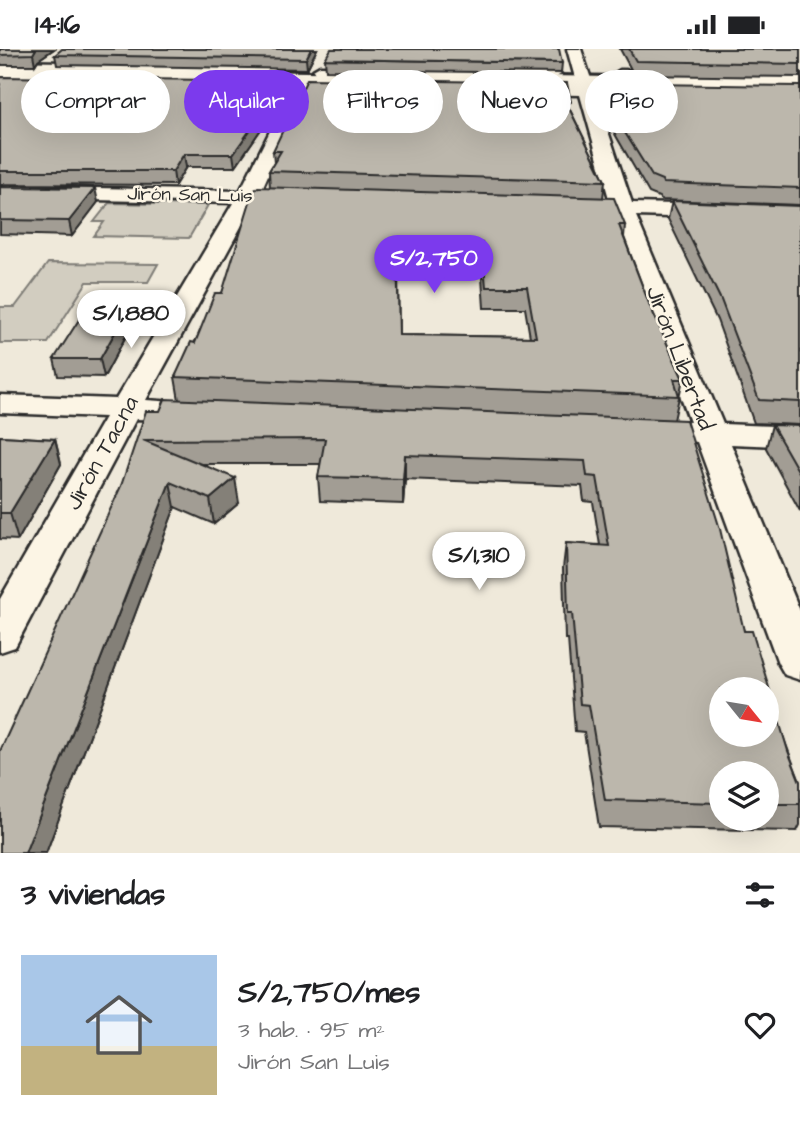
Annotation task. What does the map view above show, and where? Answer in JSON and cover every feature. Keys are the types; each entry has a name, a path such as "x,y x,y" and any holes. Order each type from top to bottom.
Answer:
{"highway":[{"path":"5,80 582,74 800,85"}],"street":[{"path":"44,65 67,49"},
{"path":"0,65 800,78"},
{"path":"5,80 313,71"},
{"name":"Jirón Tacna","path":"0,636 248,196 313,71"},
{"path":"582,74 800,93"},
{"name":"Jirón Libertad","path":"582,74 623,210 800,663"},
{"name":"Jirón San Luis","path":"0,192 318,199"},
{"path":"554,208 800,214"},
{"path":"0,404 237,414"},
{"path":"612,428 800,437"}],"shaded area":[{"path":"109,203 208,205 189,238 94,236 104,222 94,222"},
{"path":"48,263 158,264 148,282 87,282 48,343 0,343 0,307 15,307"}],"building":[{"path":"0,49 36,49 33,54 0,55"},
{"path":"62,49 311,49 306,59 55,55"},
{"path":"331,49 559,49 562,63 325,59"},
{"path":"629,49 800,49 800,64 636,61"},
{"path":"0,77 21,77 21,133 170,133 170,79 184,80 184,133 248,133 233,154 184,154 173,171 0,171"},
{"path":"309,79 323,79 323,133 443,133 443,81 457,81 457,133 571,133 571,112 605,181 269,171 281,151 273,151 282,133 309,133"},
{"path":"678,84 800,86 800,188 663,183 652,176 625,133 678,133"},
{"path":"0,187 95,188 69,221 0,220"},
{"path":"258,187 614,198 625,225 619,225 650,306 683,379 674,379 679,396 175,377 191,342 195,343 215,293 222,293 253,192","holes":["482,243 486,287 527,287 536,337 399,335 397,247"]},
{"path":"672,201 800,206 800,402 759,400 721,300"},
{"path":"89,304 131,304 100,359 54,359"},
{"path":"165,399 686,420 720,529 744,631 752,631 766,677 709,677 709,747 779,747 779,721 800,782 800,804 779,804 779,761 709,761 709,803 605,800 589,705 580,704 572,613 568,613 566,543 609,546 597,477 587,476 585,461 405,455 403,479 318,477 325,439 143,440 235,478 210,499 170,482 25,853 0,853 0,751 121,486 146,411 160,411"},
{"path":"772,425 800,426 800,474"},
{"path":"0,436 55,439 10,513 0,513"}]}
